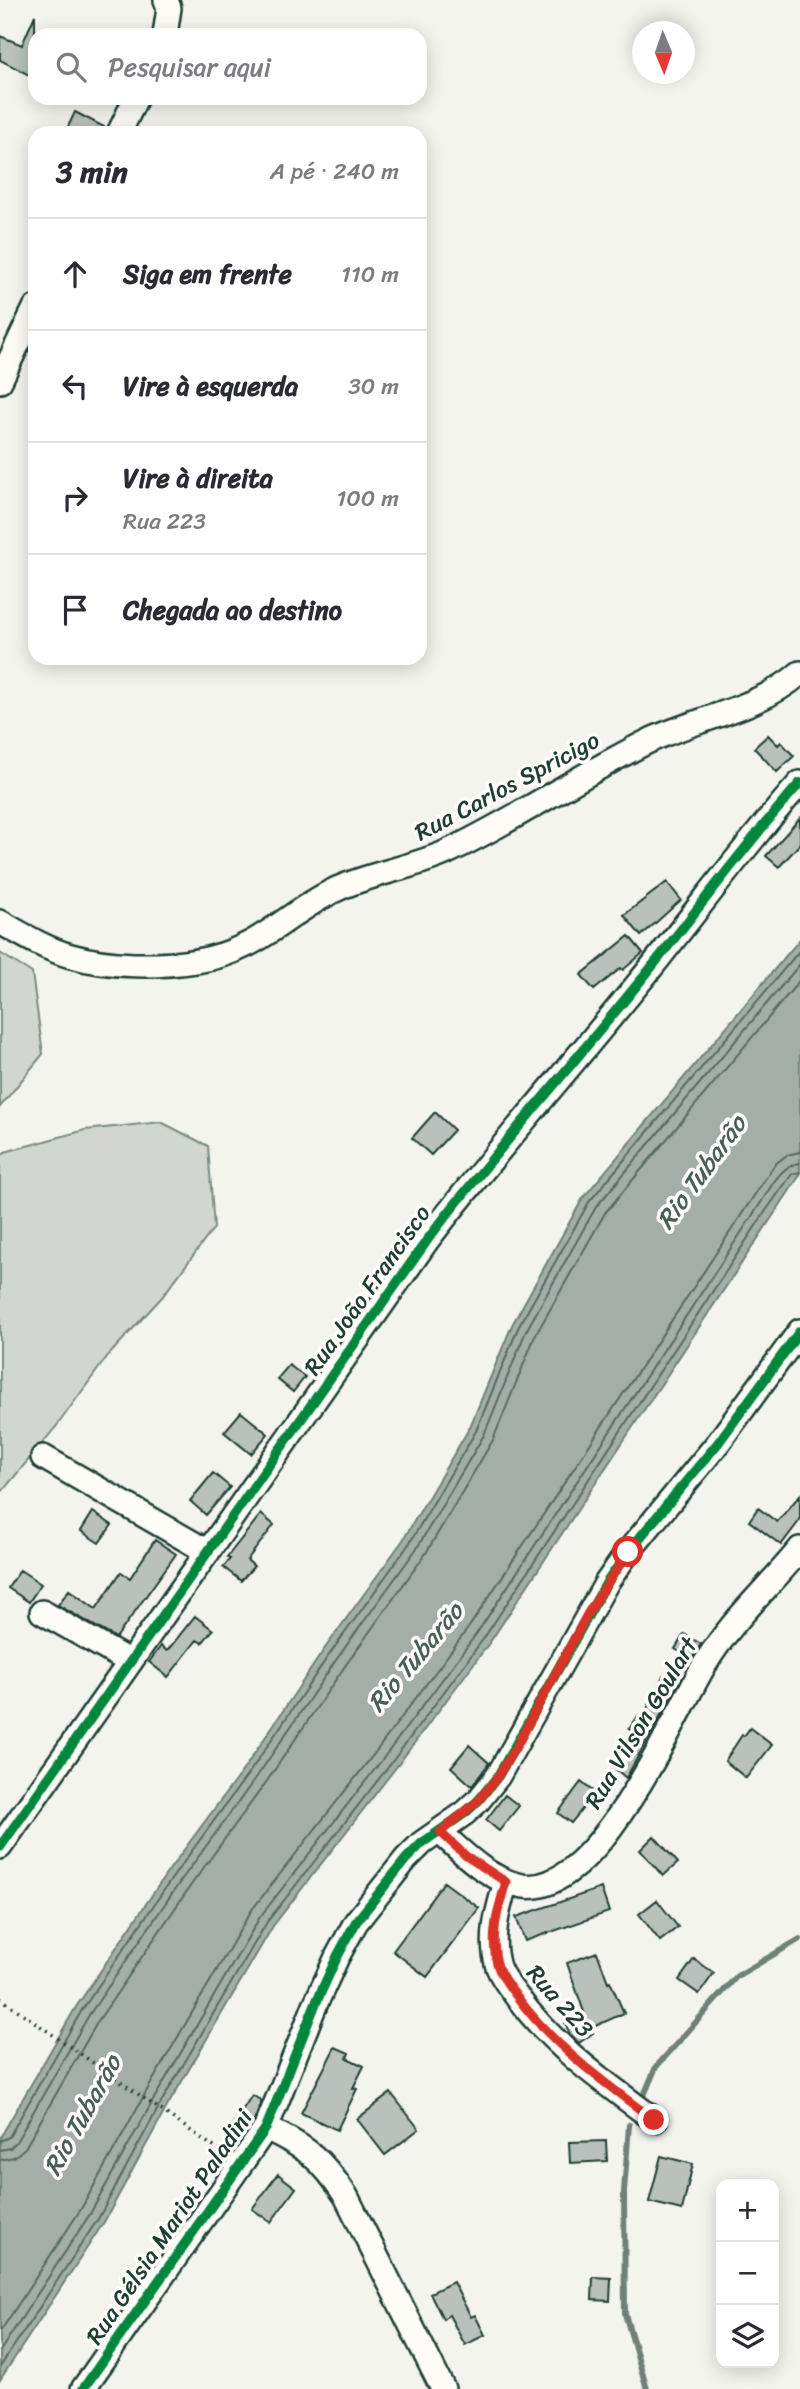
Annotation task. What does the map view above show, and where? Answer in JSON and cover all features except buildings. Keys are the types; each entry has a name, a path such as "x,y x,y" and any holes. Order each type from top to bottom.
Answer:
{"street":[{"path":"166,28 168,4"},
{"path":"123,126 133,105"},
{"path":"0,381 28,323"},
{"name":"Rua Carlos Spricigo","path":"0,922 45,947 73,957 110,963 160,964 198,961 232,953 259,940 307,906 338,889 445,853 642,745 761,698 800,673"},
{"name":"Rua João Francisco","path":"0,1847 451,1208 636,987 728,867 800,783"},
{"name":"Rua Gélsia Mariot Paladini","path":"83,2389 266,2127 315,2005 356,1922 422,1843 478,1801 498,1776 607,1582 636,1542 718,1443 800,1331"},
{"path":"43,1457 208,1552"},
{"name":"Rua Vilson Goulart","path":"440,1832 466,1856 506,1882 526,1887 542,1885 557,1880 574,1868 593,1849 654,1761 719,1644 800,1549"},
{"path":"41,1612 131,1662"},
{"name":"Rua 223","path":"506,1882 495,1920 495,1942 498,1967 508,1984 531,2016 561,2047 654,2120"},
{"path":"266,2127 315,2155 331,2172 346,2196 443,2389"}],"path":[{"path":"0,1998 240,2165"}],"shaded area":[{"path":"0,953 32,973 43,1054 0,1107"},
{"path":"161,1122 208,1146 214,1228 162,1297 107,1357 56,1427 0,1494 0,1157 5,1152 85,1130"}],"water":[{"name":"Rio Tubarão","path":"800,939 800,1175 490,1642 273,1926 168,2105 104,2222 0,2380 0,2138 76,2007 169,1870 246,1766 323,1651 403,1540 470,1427 512,1325 583,1198"}],"waterway":[{"path":"645,2093 656,2067 737,1976 800,1939"},
{"path":"629,2125 624,2192 625,2314 647,2389"}],"cycle path":[{"path":"0,1847 428,1239 800,783"},
{"path":"83,2389 266,2128 315,2005 356,1922 406,1859 422,1843 465,1813 498,1776 607,1582 628,1552 718,1443 800,1331"}],"route":[{"path":"628,1552 588,1613 498,1776 478,1801 440,1832 466,1856 506,1882 495,1920 498,1967 531,2016 591,2073 654,2120"}]}
